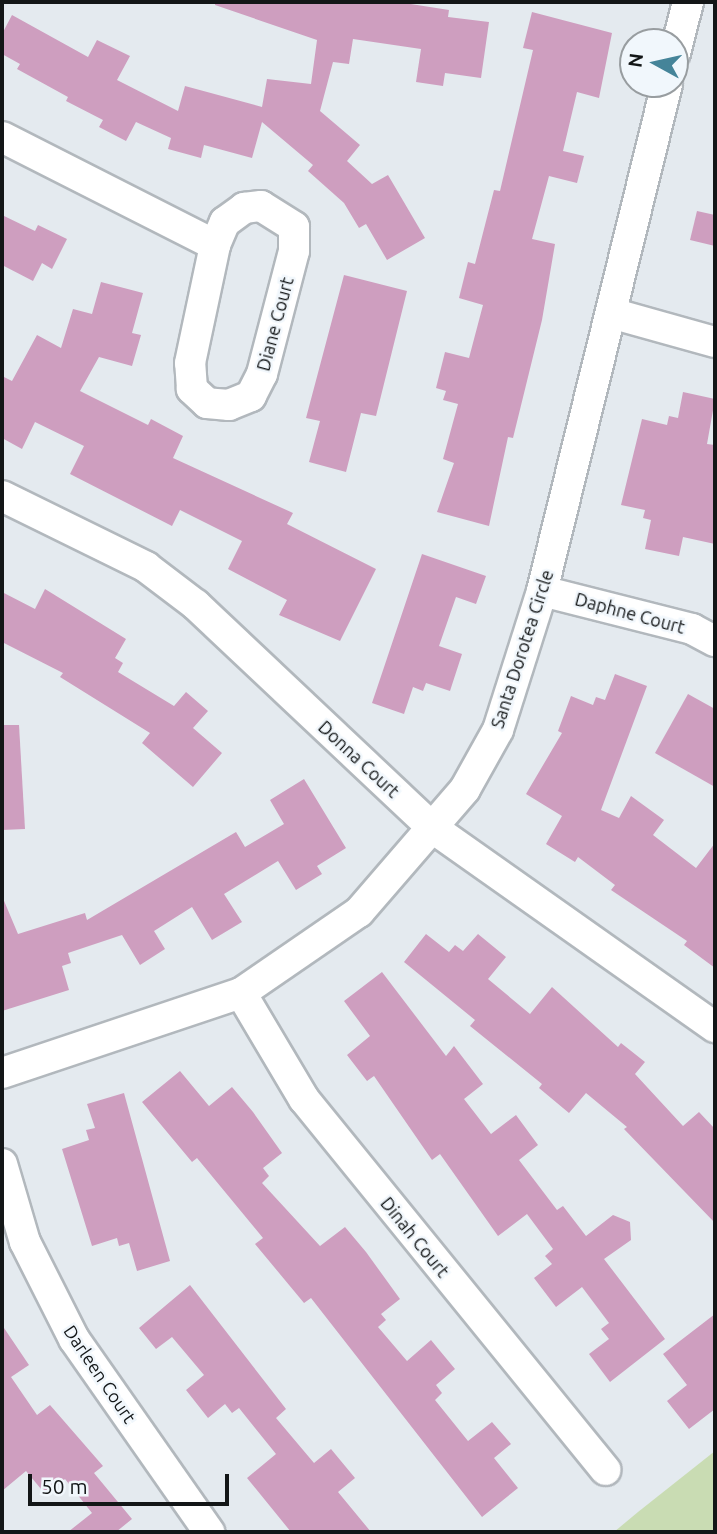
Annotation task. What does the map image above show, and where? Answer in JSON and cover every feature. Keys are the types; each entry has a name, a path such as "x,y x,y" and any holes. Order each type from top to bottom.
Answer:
{"street":[{"path":"681,28 688,2"},
{"name":"Santa Dorotea Circle","path":"2,1073 241,993 359,912 434,829 466,789 498,730 542,591 664,98"},
{"path":"2,137 215,245"},
{"name":"Diane Court","path":"261,206 294,227 294,251 262,374 251,396 229,405 207,403 192,388 190,363 215,245 225,222 244,208 261,206"},
{"path":"611,313 715,342"},
{"name":"Donna Court","path":"2,496 146,568 196,605 434,829 715,1027"},
{"name":"Daphne Court","path":"542,591 692,629 715,641"},
{"name":"Dinah Court","path":"241,993 304,1099 605,1470"},
{"name":"Darleen Court","path":"2,1164 25,1242 74,1339 209,1532"}],"green space":[{"path":"715,1451 715,1532 614,1532 638,1512"}],"building":[{"path":"215,2 398,2 449,10 448,17 489,22 481,78 445,73 443,86 416,82 421,49 353,39 349,64 333,62 320,111 360,145 347,161 372,184 388,175 425,238 387,260 366,224 359,228 344,203 308,171 313,165 262,122 252,158 204,145 201,158 168,149 171,138 136,122 126,141 99,127 103,120 66,101 68,97 17,69 20,64 2,54 2,34 12,15 88,57 97,40 130,56 117,80 178,111 185,86 262,107 267,79 311,84 317,40 215,5"},
{"path":"532,12 612,33 599,98 577,92 563,151 584,156 577,183 549,176 532,239 555,244 542,320 513,438 508,437 489,526 437,512 454,463 443,459 458,404 443,400 446,391 436,388 445,352 469,358 483,305 459,298 468,262 475,264 494,190 500,191 533,50 523,48"},
{"path":"697,211 715,215 715,246 690,240"},
{"path":"2,215 35,231 38,225 67,239 52,269 42,263 33,281 2,265"},
{"path":"344,275 407,291 376,416 361,413 346,472 309,462 320,421 306,418"},
{"path":"101,282 143,293 132,333 141,335 132,366 99,357 80,391 148,425 151,419 183,436 173,458 293,513 287,524 376,569 340,641 279,615 287,600 228,569 242,541 180,510 172,526 70,474 84,446 35,422 22,449 2,438 2,376 12,381 37,335 61,348 73,309 92,314"},
{"path":"683,392 715,399 707,444 715,445 715,544 683,537 679,556 645,549 651,520 643,518 645,510 621,505 642,419 667,425 669,416 678,418"},
{"path":"422,554 486,576 476,604 456,597 439,646 462,654 450,691 426,683 423,691 413,687 404,714 372,703"},
{"path":"45,589 126,639 115,658 123,663 118,672 174,706 186,692 208,711 193,728 222,753 193,787 142,743 150,733 60,677 63,673 2,642 2,592 35,609"},
{"path":"615,674 647,686 601,810 619,818 631,796 664,820 653,835 696,868 715,843 715,968 684,945 687,941 611,890 615,885 578,857 575,862 546,844 562,816 526,794 562,733 558,731 571,696 593,705 596,697 605,700"},
{"path":"688,694 715,709 715,787 655,753"},
{"path":"2,725 19,725 25,829 2,830"},
{"path":"304,779 346,848 317,866 322,874 296,890 278,861 224,894 242,922 212,940 192,907 154,931 165,949 140,965 122,935 68,953 71,963 62,966 69,990 2,1011 2,896 18,934 85,913 87,920 236,832 245,847 284,824 270,800"},
{"path":"426,934 449,952 455,945 463,951 478,934 506,957 488,979 530,1014 552,987 618,1047 621,1043 645,1062 635,1074 683,1126 699,1112 715,1129 715,1223 624,1129 627,1127 586,1093 569,1113 539,1088 542,1084 470,1026 475,1020 404,962"},
{"path":"382,972 446,1056 454,1046 483,1084 464,1099 491,1134 516,1115 538,1145 519,1160 557,1210 563,1206 586,1236 613,1215 630,1222 631,1240 604,1259 665,1339 610,1382 589,1354 609,1339 601,1329 609,1323 582,1287 556,1307 534,1278 552,1264 545,1256 553,1249 527,1214 498,1236 440,1154 432,1160 374,1076 367,1081 347,1055 370,1036 344,1001"},
{"path":"180,1071 209,1106 232,1087 253,1112 282,1153 263,1168 269,1176 262,1183 320,1246 345,1227 366,1252 400,1299 381,1314 386,1320 378,1327 407,1361 431,1340 455,1369 436,1385 442,1393 435,1400 468,1441 492,1422 511,1444 494,1458 518,1488 482,1517 311,1298 304,1303 255,1244 263,1238 197,1158 192,1162 142,1102"},
{"path":"124,1093 170,1261 137,1271 129,1243 119,1246 117,1238 92,1246 62,1149 89,1140 86,1130 95,1128 87,1104"},
{"path":"190,1285 286,1409 276,1418 314,1463 331,1449 355,1478 338,1492 371,1532 291,1532 247,1478 276,1454 239,1408 232,1413 225,1404 208,1418 186,1390 204,1375 172,1337 156,1349 139,1328"},
{"path":"715,1314 715,1409 689,1429 667,1401 687,1385 663,1354"},
{"path":"2,1325 29,1365 11,1377 37,1415 50,1405 103,1466 94,1473 132,1519 116,1532 68,1532 92,1513 65,1479 46,1495 26,1471 2,1491"}]}
